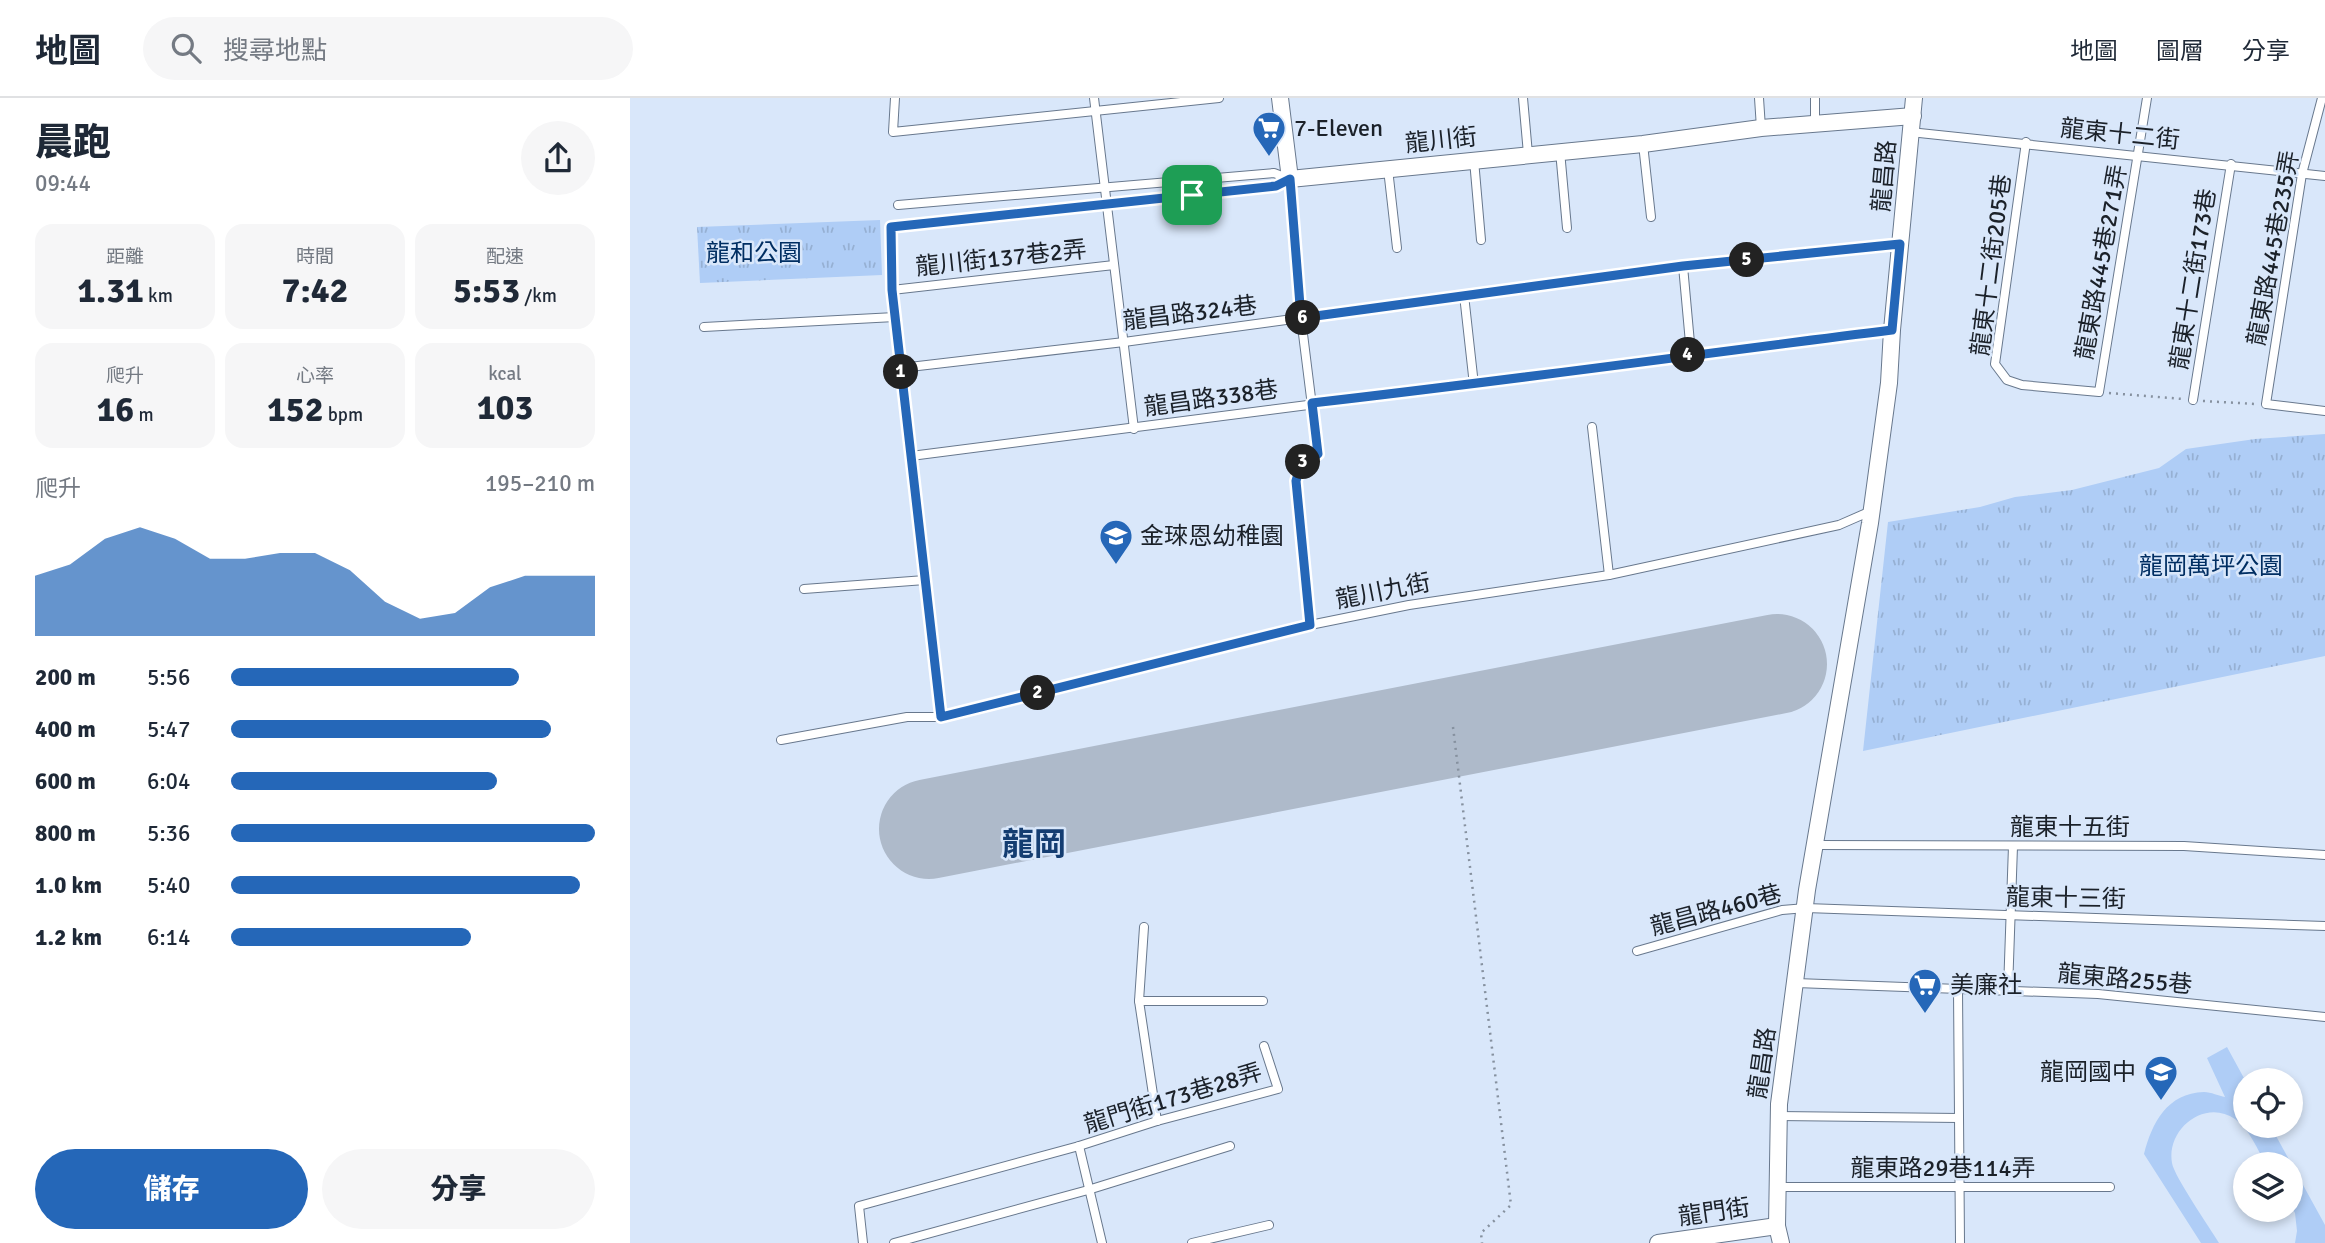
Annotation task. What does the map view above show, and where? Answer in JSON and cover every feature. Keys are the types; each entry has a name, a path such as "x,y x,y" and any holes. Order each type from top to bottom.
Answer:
{"street":[{"path":"1280,98 1290,179"},
{"name":"龍昌路","path":"1781,1243 1777,1226 1777,1116 1807,890 1871,511 1889,383 1914,98"},
{"name":"龍川街","path":"1290,179 1643,144 1815,123 1912,124"},
{"name":"龍門街","path":"1658,1243 1777,1226"}],"lane":[{"path":"895,98 893,131 1219,98"},
{"path":"1094,98 1134,429"},
{"path":"1523,98 1528,154"},
{"path":"1759,98 1761,128"},
{"path":"1815,98 1815,123"},
{"name":"龍東路445巷271弄","path":"2099,392 2147,98"},
{"name":"龍東路445巷235弄","path":"2322,98 2302,174 2266,404 2325,411"},
{"name":"龍東十二街","path":"1912,124 2026,142 2325,176"},
{"name":"龍東十二街205巷","path":"2026,142 1994,364 2007,380 2022,385 2099,392"},
{"path":"1643,144 1651,217"},
{"path":"1560,151 1567,228"},
{"path":"1474,160 1481,240"},
{"name":"龍東十二街173巷","path":"2193,400 2231,164"},
{"path":"1388,169 1397,248"},
{"path":"898,205 1274,173 1290,179 1301,318 1318,454 1301,463 1296,481 1310,625"},
{"name":"龍川街","path":"892,290 891,227 1276,186 1290,179"},
{"name":"龍昌路324巷","path":"901,368 1124,342 1683,266 1900,244"},
{"name":"龍川街137巷2弄","path":"892,290 1114,265"},
{"path":"1683,266 1691,354"},
{"path":"892,290 941,717"},
{"path":"1464,295 1474,385"},
{"path":"704,327 895,317"},
{"name":"龍昌路338巷","path":"911,456 1892,330"},
{"path":"1592,427 1609,575"},
{"name":"龍川九街","path":"781,740 907,717 941,717 1310,625 1409,605 1609,575 1839,525 1871,511"},
{"path":"804,589 925,580"},
{"name":"龍東十五街","path":"1814,845 2183,846 2325,855"},
{"path":"2008,990 2013,846"},
{"name":"龍東十三街","path":"1806,908 2325,926"},
{"name":"龍昌路460巷","path":"1637,951 1782,910 1806,908"},
{"path":"1144,927 1139,1001 1157,1121"},
{"name":"龍東路255巷","path":"1796,982 2098,994 2325,1017"},
{"path":"1958,989 1960,1243"},
{"path":"1139,1001 1263,1001"},
{"name":"龍門街173巷28弄","path":"863,1243 859,1206 1278,1088 1264,1046"},
{"path":"1777,1116 1959,1118"},
{"path":"1079,1146 1102,1243"},
{"path":"894,1243 1088,1190 1230,1146"},
{"name":"龍東路29巷114弄","path":"1777,1187 2110,1187"},
{"path":"1192,1243 1269,1225"}],"path":[{"path":"1453,727 1511,1205 1481,1233 1482,1243"}],"green space":[{"name":"龍和公園","path":"880,220 882,275 700,283 697,227"},
{"name":"龍岡萬坪公園","path":"2325,434 2325,656 1863,751 1888,522 1980,507 2015,497 2072,490 2159,468 2186,449 2255,439"},
{"path":"2227,1047 2238,1068 2233,1068 2233,1118 2212,1112 2190,1120 2175,1139 2172,1163 2219,1243 2201,1243 2144,1154 2157,1121 2171,1104 2191,1094 2204,1092 2225,1097 2207,1058"},
{"path":"2251,1138 2277,1138 2285,1152 2259,1152"},
{"path":"2303,1185 2325,1225 2325,1243 2295,1243 2296,1222 2303,1222"}],"runway":[{"path":"929,829 1777,664"}],"place":[{"name":"7-Eleven","path":"1269,158"},
{"name":"金琜恩幼稚園","path":"1116,566"},
{"name":"美廉社","path":"1925,1015"},
{"name":"龍岡國中","path":"2161,1102"}],"district":[{"name":"龍岡","path":"1034,844"}],"route":[{"path":"1290,179 1301,318 1683,266 1900,244 1892,330 1691,354 1474,385 1312,403 1318,454 1301,463 1296,481 1310,625 941,717 892,290 891,227 1192,195 1276,186 1290,179"}]}
